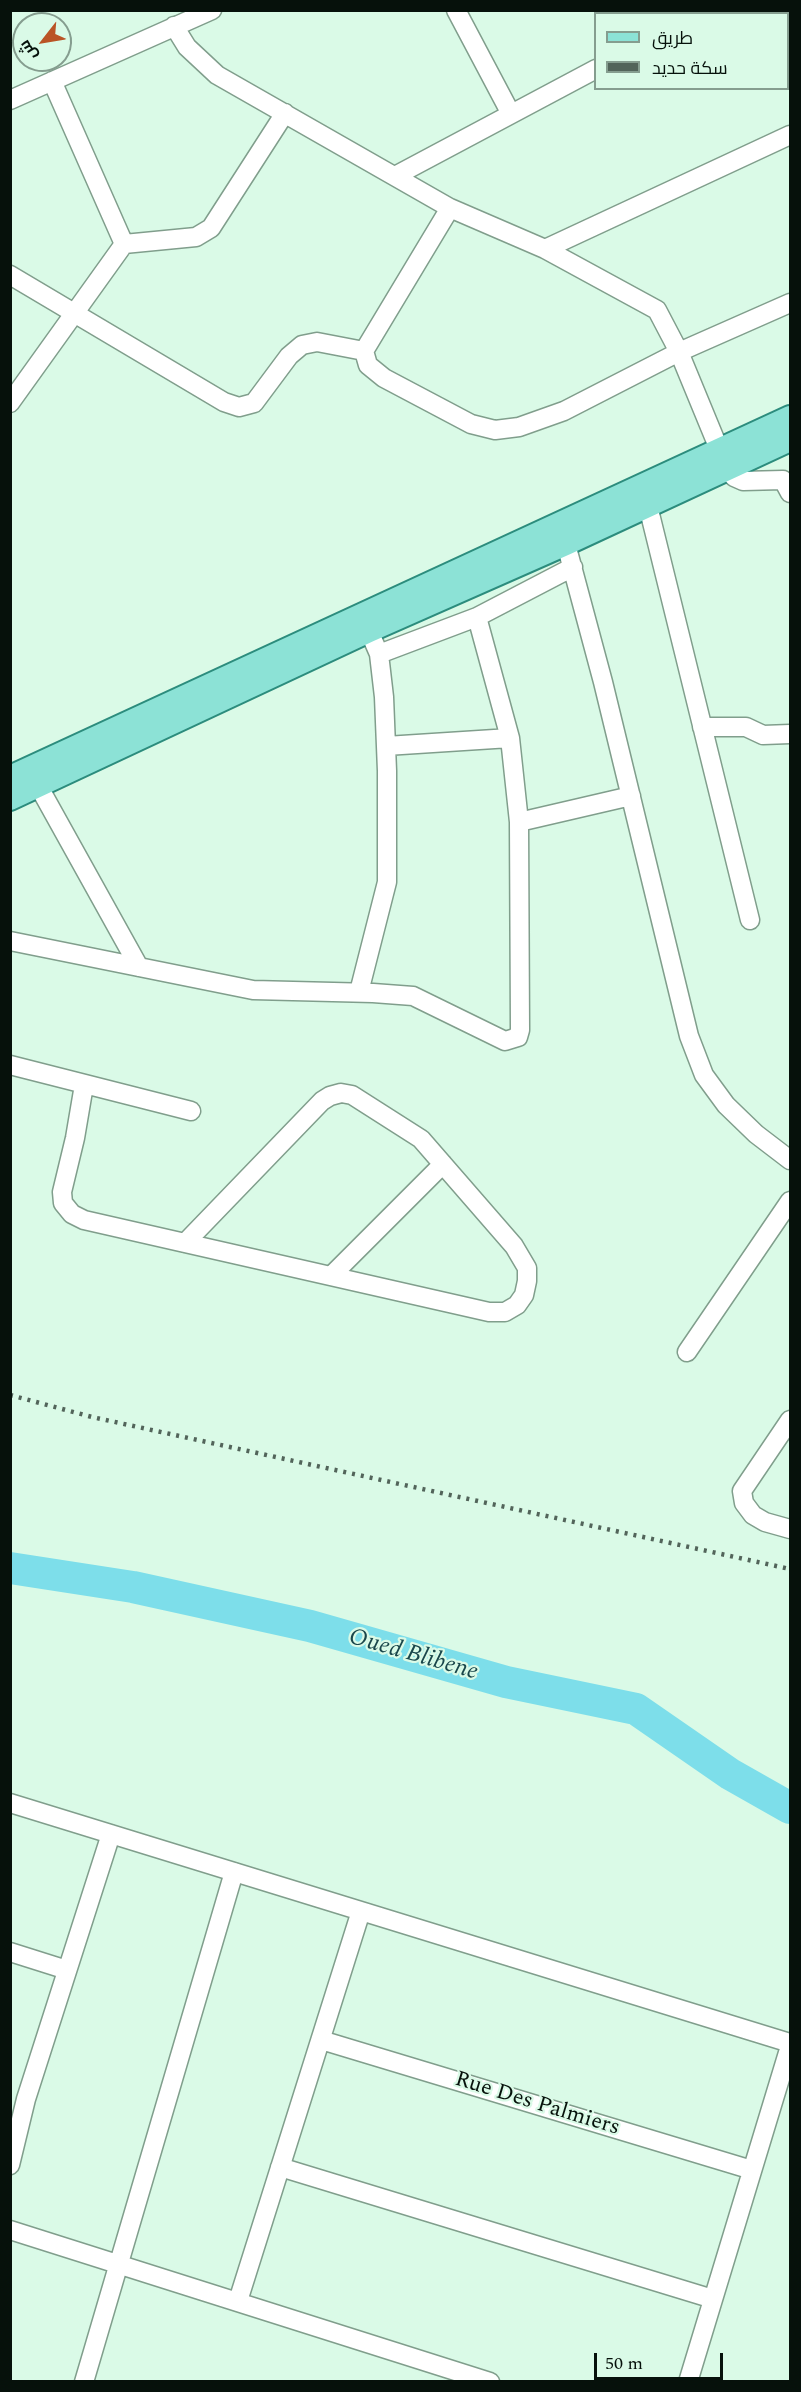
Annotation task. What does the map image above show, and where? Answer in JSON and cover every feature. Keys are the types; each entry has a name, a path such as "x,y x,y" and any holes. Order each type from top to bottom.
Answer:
{"main road":[{"path":"27,782 648,506 790,417"},
{"path":"27,782 725,459 790,440"}],"street":[{"path":"10,100 212,10"},
{"path":"456,10 511,114"},
{"path":"174,26 187,47 217,75 450,208 544,249 657,310 679,352 734,477 743,481 788,484"},
{"path":"395,176 594,70"},
{"path":"52,81 123,244"},
{"path":"10,404 123,244 196,237 211,228 285,113"},
{"path":"544,249 790,135"},
{"path":"450,208 364,351 368,365 384,378 471,424 495,430 519,427 564,411 679,352 790,303"},
{"path":"10,275 224,402 239,407 254,403 289,356 302,345 317,342 364,351"},
{"path":"648,506 750,920"},
{"path":"566,544 631,796 689,1036 704,1075 726,1105 756,1134 790,1160"},
{"path":"379,654 477,616 573,567"},
{"path":"10,941 253,990 359,992 413,996 505,1041 518,1037 520,1030 519,822 510,738 477,616"},
{"path":"359,992 387,882 386,746 379,654 369,631"},
{"path":"702,727 746,727 764,735 790,734"},
{"path":"386,746 510,738"},
{"path":"27,782 140,967"},
{"path":"519,822 631,796"},
{"path":"10,1065 191,1111"},
{"path":"84,1085 75,1138 62,1192 63,1203 72,1214 84,1220 185,1243 331,1276 489,1312 505,1312 517,1305 524,1295 527,1268 514,1246 443,1164 421,1140 352,1095 341,1093 330,1096 185,1243"},
{"path":"331,1276 443,1164"},
{"path":"687,1352 790,1201"},
{"path":"790,1419 742,1491 744,1503 753,1515 765,1522 790,1529"},
{"path":"10,1803 790,2044 688,2382"},
{"path":"10,2165 18,2097 68,1970 111,1834"},
{"path":"84,2382 234,1872"},
{"path":"238,2301 361,1911"},
{"path":"10,1952 68,1970"},
{"name":"Rue Des Palmiers","path":"321,2040 752,2170"},
{"path":"280,2167 713,2299"},
{"path":"10,2230 490,2382"}],"waterway":[{"name":"Oued Blibene","path":"10,1568 133,1587 310,1626 506,1682 636,1709 730,1774 790,1808"}],"railway":[{"path":"10,1395 92,1417 790,1569"}]}
